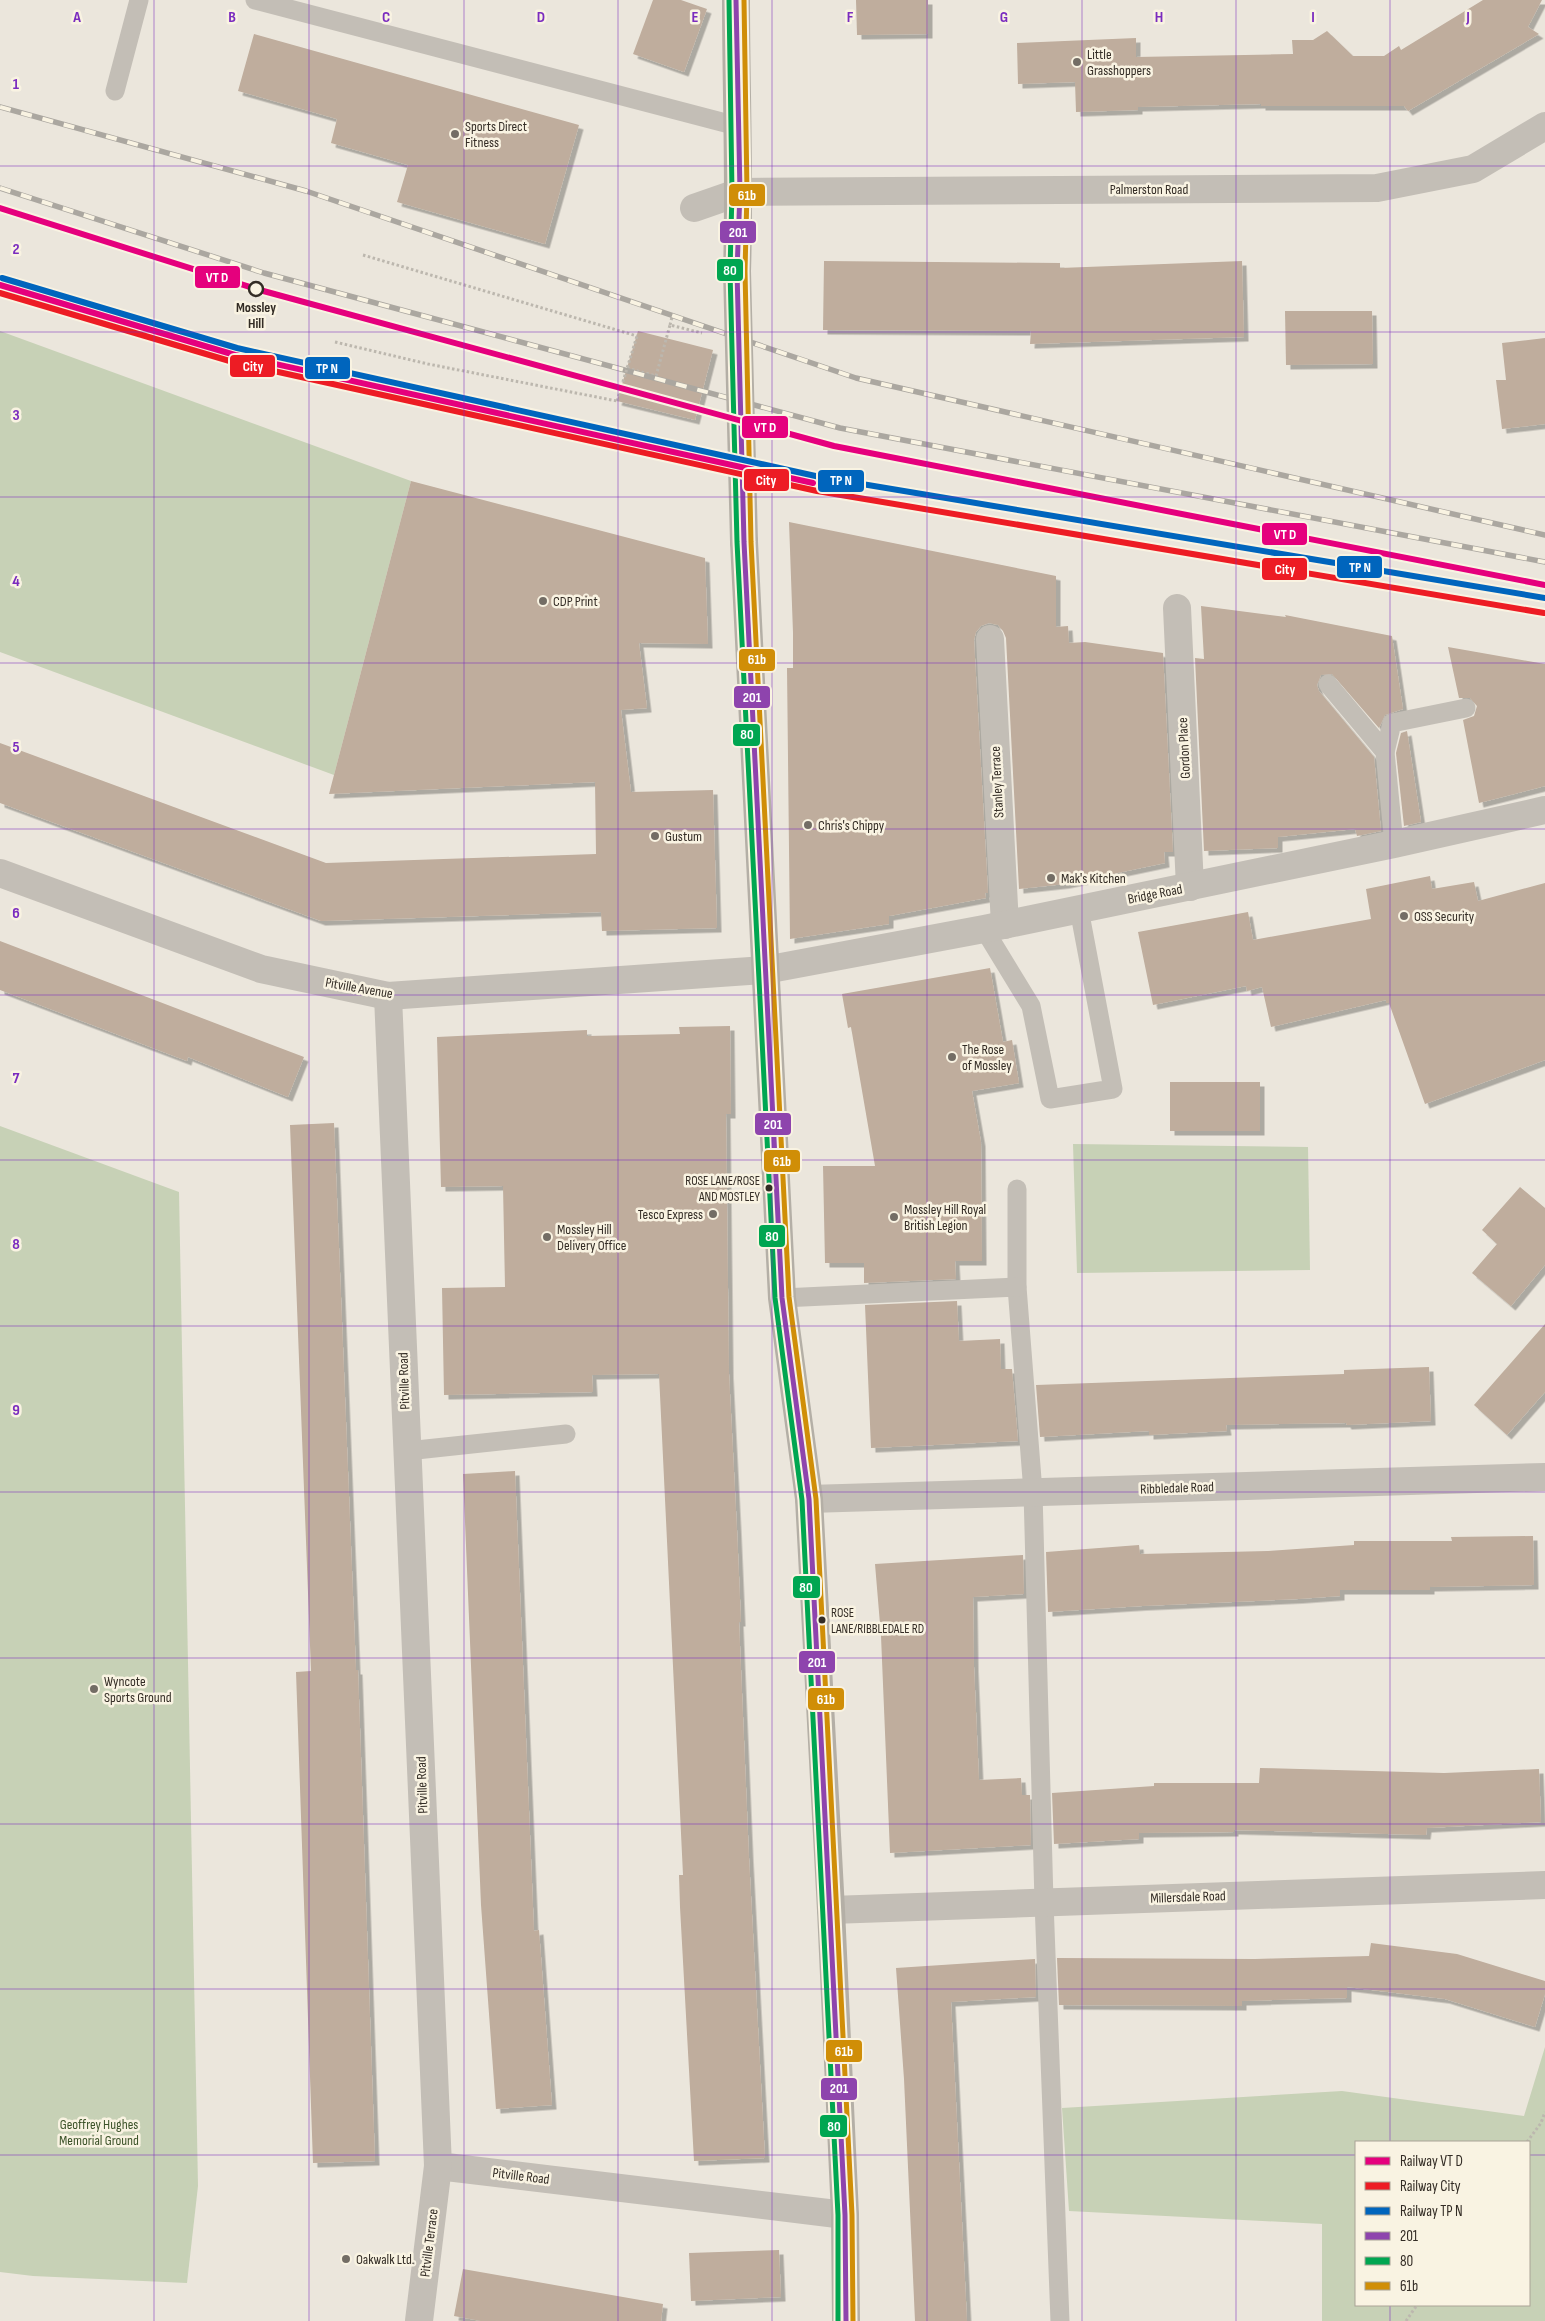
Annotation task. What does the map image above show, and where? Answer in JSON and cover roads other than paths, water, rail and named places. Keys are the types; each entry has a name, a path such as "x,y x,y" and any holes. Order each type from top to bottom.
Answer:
{"street":[{"path":"736,0 736,126 740,192 737,271 744,542 782,1298 809,1499 845,2215 846,2321"},
{"name":"Palmerston Road","path":"694,208 740,192 1377,188 1473,169 1545,126"},
{"name":"Gordon Place","path":"1177,608 1190,887"},
{"name":"Stanley Terrace","path":"990,639 995,927"},
{"name":"Bridge Road","path":"765,970 995,927 1394,844 1545,810"},
{"name":"Pitville Avenue","path":"0,873 261,969 388,996 765,970"},
{"name":"Pitville Road","path":"388,996 438,2166 845,2215"},
{"name":"Ribbledale Road","path":"809,1499 1545,1477"},
{"name":"Millersdale Road","path":"831,1910 1545,1885"},
{"name":"Pitville Terrace","path":"419,2321 438,2166"}],"lane":[{"path":"115,91 139,0"},
{"path":"255,0 736,126"},
{"path":"1328,684 1385,752"},
{"path":"1394,844 1385,752 1392,723 1466,708"},
{"path":"995,927 1031,1006 1050,1098 1113,1089 1079,909"},
{"path":"1017,1189 1017,1287 1033,1492 1044,1902 1060,2321"},
{"path":"782,1298 1017,1287"},
{"path":"407,1451 566,1434"}],"railway":[{"path":"0,107 306,191 856,378 1545,535"},
{"path":"0,188 264,273 840,428 1545,562"}],"rail line":[{"name":"City","path":"0,293 233,362 817,491 1544,613"}],"place":[{"name":"Little Grasshoppers","path":"1077,62"},
{"name":"Sports Direct Fitness","path":"455,134"},
{"name":"Mossley Hill","path":"256,289"},
{"name":"CDP Print","path":"543,601"},
{"name":"Chris's Chippy","path":"808,825"},
{"name":"Gustum","path":"655,836"},
{"name":"Mak's Kitchen","path":"1051,878"},
{"name":"OSS Security","path":"1404,916"},
{"name":"The Rose of Mossley","path":"952,1057"},
{"name":"ROSE LANE/ROSE AND MOSTLEY","path":"769,1188"},
{"name":"Tesco Express","path":"713,1214"},
{"name":"Mossley Hill Royal British Legion","path":"894,1217"},
{"name":"Mossley Hill Delivery Office","path":"547,1237"},
{"name":"ROSE LANE/RIBBLEDALE RD","path":"822,1620"},
{"name":"Wyncote Sports Ground","path":"94,1689"},
{"name":"Oakwalk Ltd.","path":"346,2259"}],"park label":[{"name":"Geoffrey Hughes Memorial Ground","path":"99,2132"}]}
